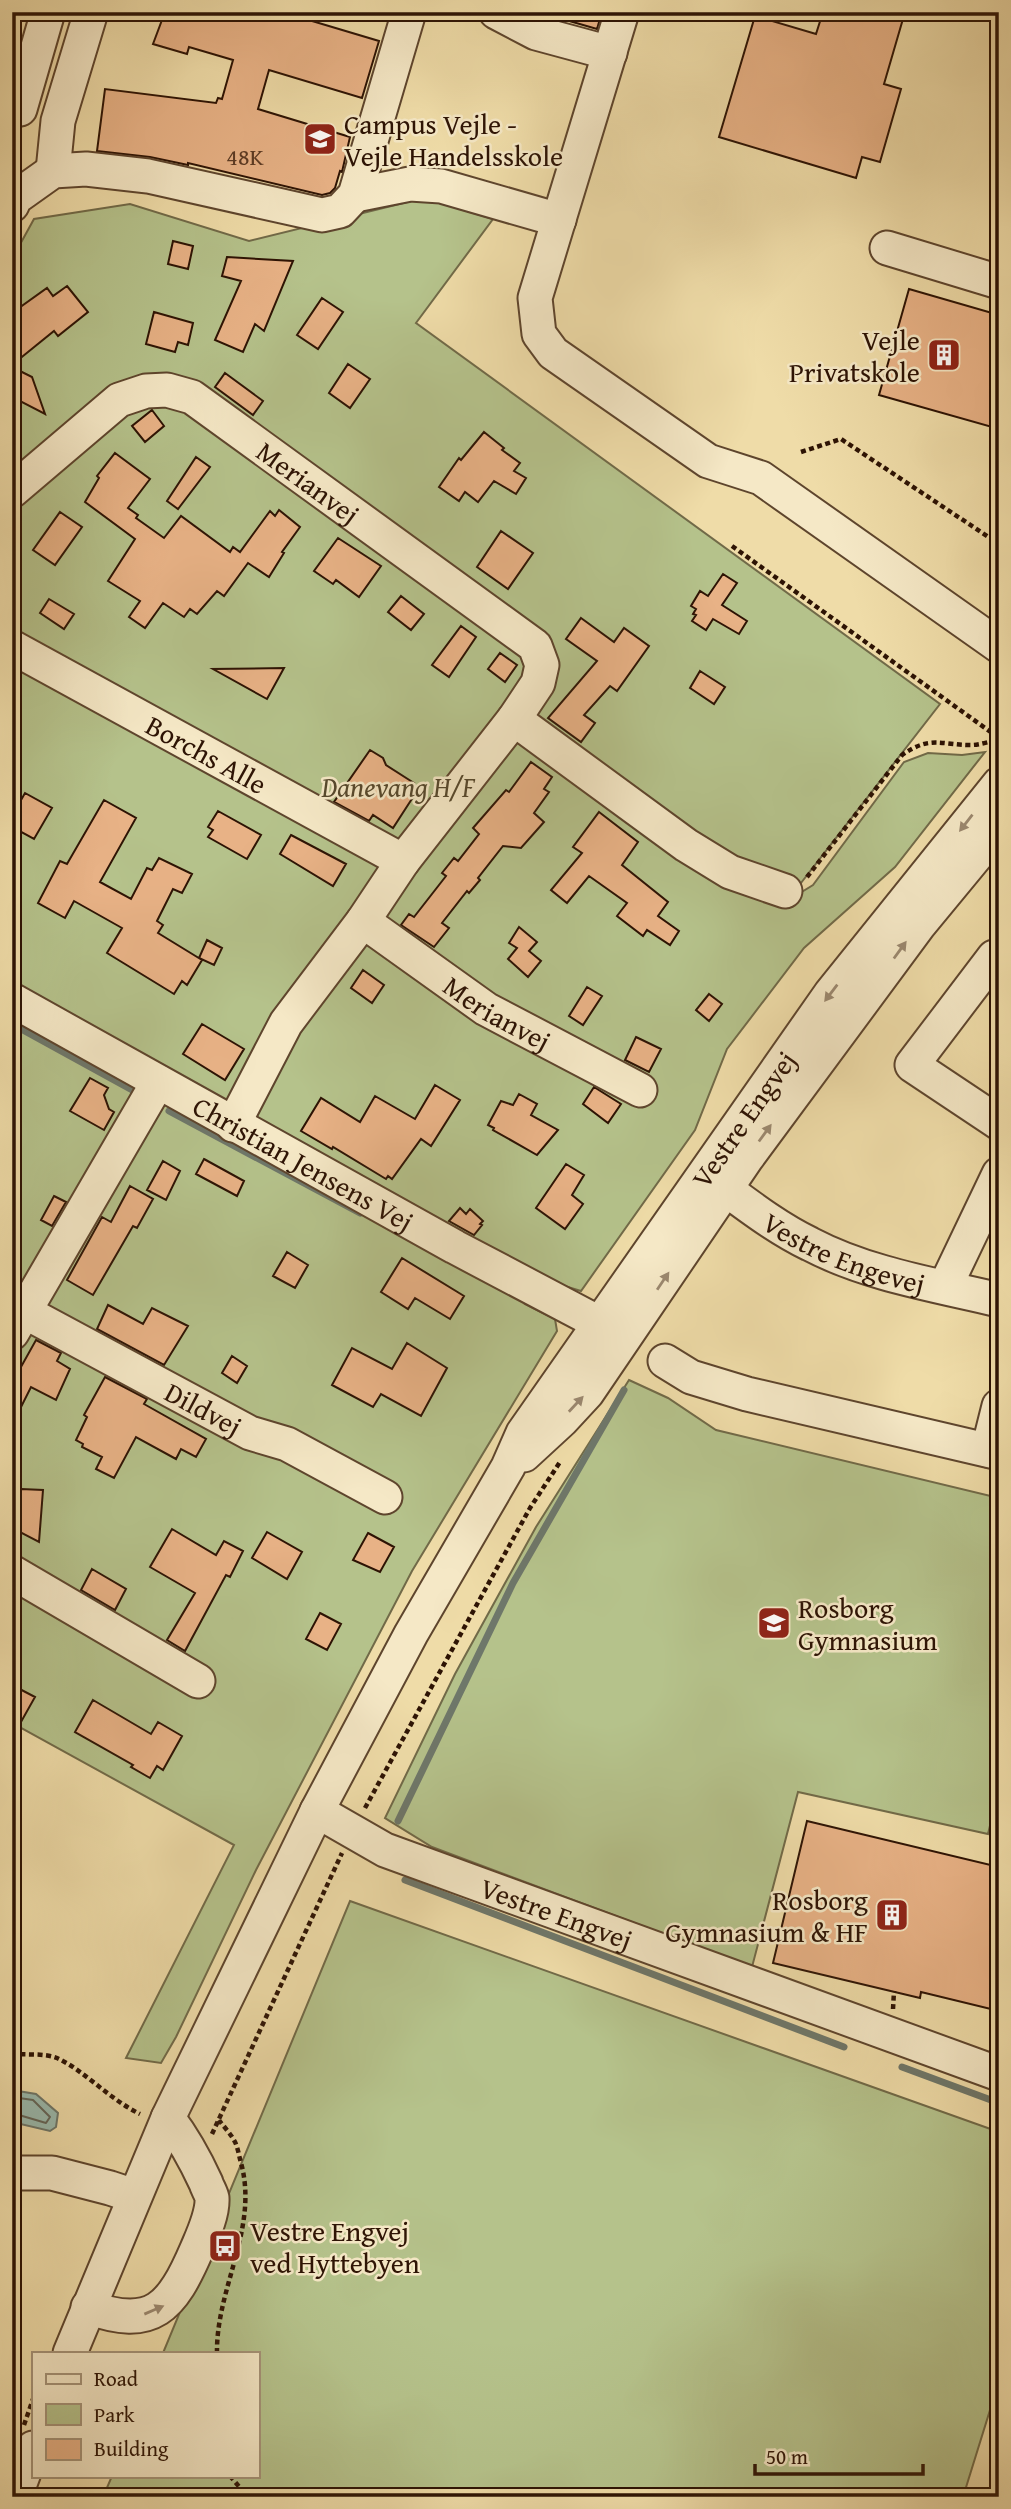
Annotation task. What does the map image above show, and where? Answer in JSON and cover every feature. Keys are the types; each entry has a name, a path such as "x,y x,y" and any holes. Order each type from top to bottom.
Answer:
{"street":[{"path":"48,12 16,108 58,121"},
{"path":"53,171 58,121 91,12"},
{"path":"12,205 15,198 53,171 86,169 148,176 322,215 340,211 355,195 409,12"},
{"path":"496,12 536,33 610,53"},
{"path":"622,12 535,298 539,334 553,353 708,461 761,478 999,646"},
{"path":"355,195 410,184 441,186 559,220"},
{"path":"887,248 999,282"},
{"name":"Merianvej","path":"12,491 118,400 146,391 167,390 192,397 535,646 542,665 538,683 514,719 403,862 363,921 286,1023 233,1125"},
{"name":"Borchs Alle","path":"12,647 403,862"},
{"path":"514,719 686,845 730,872 785,891"},
{"name":"Vestre Engvej","path":"70,2352 134,2196 159,2119 317,1811 411,1634 508,1467 523,1433 612,1329 714,1181 831,993 999,783"},
{"name":"Vestre Engvej","path":"714,1181 999,828"},
{"name":"Merianvej","path":"363,921 486,1009 640,1090"},
{"path":"994,957 912,1065 999,1123"},
{"name":"Christian Jensens Vej","path":"12,1000 233,1125 612,1329"},
{"name":"Dildvej","path":"158,1082 18,1322 250,1433 287,1444 385,1497"},
{"path":"945,1287 999,1174"},
{"name":"Vestre Engevej","path":"714,1181 779,1227 850,1261 999,1300"},
{"path":"665,1361 691,1377 747,1394 993,1451 999,1406"},
{"path":"12,1572 198,1681"},
{"name":"Vestre Engvej","path":"317,1811 385,1850 999,2074"},
{"path":"88,2306 102,2312 126,2315 152,2313 167,2304 186,2274 205,2230 212,2197 192,2153 159,2119"},
{"path":"12,2174 52,2173 134,2196"},
{"path":"15,2497 32,2451"}],"path":[{"path":"802,452 841,439 999,544"},
{"path":"732,546 999,739"},
{"path":"785,891 810,874 902,755 918,744 940,741 973,745 999,739"},
{"path":"12,2054 55,2056 119,2104 159,2119"},
{"path":"232,2478 248,2497"}],"green space":[{"name":"Danevang H/F","path":"424,198 493,219 416,323 940,704 787,901 813,885 904,762 928,753 962,755 985,752 895,867 804,948 727,1049 695,1130 581,1291 538,1278 525,1304 555,1319 557,1331 412,1571 256,1870 161,2063 126,2058 234,1845 12,1723 12,259 34,219 130,204 249,241"},
{"name":"Rosborg Gymnasium","path":"629,1380 668,1398 716,1430 999,1498 999,1788 988,1834 798,1792 752,1967 432,1847 385,1818 455,1674 536,1527"},
{"path":"350,1901 999,2132 999,2381 963,2497 103,2497 111,2478 259,2478 259,2352 163,2352"}],"water":[{"path":"12,2090 36,2094 58,2113 56,2127 50,2131 12,2122"}],"building":[{"path":"165,12 282,12 379,41 362,98 269,70 258,109 350,137 342,172 340,171 335,188 330,193 322,195 188,163 97,151 105,89 216,103 218,98 222,99 233,60 189,47 187,54 153,44"},
{"path":"538,12 602,12 597,29"},
{"path":"823,12 905,12 884,84 901,89 880,162 862,157 856,178 719,137 755,16 816,34"},
{"path":"173,241 193,246 188,269 168,264"},
{"path":"227,257 293,261 264,331 255,324 243,352 215,340 241,281 222,276"},
{"path":"67,286 88,312 58,336 54,331 12,365 12,313 47,288 53,296"},
{"name":"Vejle Privatskole","path":"909,289 999,315 999,429 879,395"},
{"path":"322,298 343,312 318,349 297,335"},
{"path":"154,312 193,323 188,345 178,342 175,352 146,344"},
{"path":"348,364 370,379 350,408 329,393"},
{"path":"12,367 32,377 45,414 12,397"},
{"path":"225,373 263,401 253,415 215,387"},
{"path":"152,410 164,426 145,442 132,426"},
{"path":"484,432 520,463 514,471 526,478 516,494 494,481 478,502 465,492 459,501 439,487 459,458 461,460"},
{"path":"115,453 150,479 128,508 138,515 136,518 164,538 181,516 230,552 233,547 240,552 270,511 275,516 279,510 300,527 282,552 284,553 269,577 248,563 224,596 217,591 197,614 190,609 184,617 163,603 145,628 129,617 140,601 108,581 135,539 85,502 99,478 97,476"},
{"path":"196,457 210,467 178,509 167,501"},
{"path":"60,512 82,527 55,565 33,550"},
{"path":"501,531 533,553 508,589 477,567"},
{"path":"338,538 381,566 359,597 336,580 333,584 314,571"},
{"path":"723,574 737,583 722,605 747,621 739,634 713,619 706,630 692,621 696,609 691,606 700,591 708,596"},
{"path":"401,596 424,614 411,630 388,612"},
{"path":"49,599 74,614 64,629 40,613"},
{"path":"581,618 614,642 624,628 649,646 617,691 610,686 584,715 595,723 581,742 548,718 597,661 566,639"},
{"path":"461,626 476,637 449,677 432,665"},
{"path":"500,653 517,665 505,682 488,669"},
{"path":"284,668 267,699 213,669"},
{"path":"700,671 725,687 714,704 690,688"},
{"path":"370,750 383,758 386,765 414,783 411,788 417,791 393,828 373,815 369,821 334,802"},
{"path":"531,762 552,777 544,789 549,792 534,813 544,822 521,848 503,846 478,878 480,880 469,893 467,891 442,923 449,928 434,947 401,925 409,914 414,917 446,876 442,873 454,858 458,861 479,834 473,828 506,790 509,792"},
{"path":"25,793 52,808 34,839 12,827 12,816"},
{"path":"104,800 136,818 100,882 131,899 147,868 152,870 159,858 192,874 182,893 173,889 157,921 163,925 158,933 202,960 187,985 182,981 174,994 107,953 122,928 74,901 65,918 38,903 60,861 67,864"},
{"path":"218,811 261,835 247,859 208,837 213,830 208,827"},
{"path":"599,812 638,842 622,865 668,902 658,916 679,931 670,945 647,930 643,936 617,916 627,903 589,876 567,903 551,890 582,853 573,847"},
{"path":"291,835 346,864 333,886 280,854"},
{"path":"519,927 537,942 529,951 541,961 528,977 508,959 517,948 509,943"},
{"path":"207,940 222,948 214,965 199,958"},
{"path":"363,970 384,985 372,1003 351,988"},
{"path":"587,987 602,996 583,1025 569,1016"},
{"path":"709,994 722,1004 709,1021 696,1010"},
{"path":"202,1024 244,1049 225,1080 183,1054"},
{"path":"636,1037 661,1049 649,1072 625,1060"},
{"path":"90,1078 108,1088 104,1095 109,1109 114,1112 104,1130 70,1111"},
{"path":"435,1085 460,1100 431,1146 421,1139 392,1179 388,1176 386,1179 301,1131 321,1098 360,1122 375,1096 415,1119"},
{"path":"594,1087 621,1104 608,1123 583,1104"},
{"path":"519,1094 537,1104 531,1115 558,1130 537,1155 488,1125 501,1101 513,1105"},
{"path":"204,1159 244,1181 237,1196 196,1174"},
{"path":"163,1161 180,1171 166,1200 147,1190"},
{"path":"566,1164 584,1175 572,1195 583,1204 565,1229 536,1208"},
{"path":"130,1186 153,1199 137,1228 133,1226 93,1295 67,1280 102,1217 111,1222"},
{"path":"54,1196 66,1202 52,1226 41,1220"},
{"path":"460,1208 466,1214 470,1209 483,1221 474,1235 449,1221"},
{"path":"287,1252 308,1265 295,1288 273,1276"},
{"path":"402,1258 464,1296 450,1319 415,1298 408,1309 381,1292"},
{"path":"108,1305 143,1324 152,1308 188,1326 164,1365 97,1329"},
{"path":"36,1340 61,1353 57,1361 70,1369 56,1400 31,1387 12,1425 12,1383"},
{"path":"407,1343 447,1368 421,1416 381,1394 373,1407 332,1385 352,1348 392,1369"},
{"path":"232,1356 247,1366 237,1383 222,1373"},
{"path":"105,1377 147,1399 144,1404 206,1439 196,1457 181,1449 176,1459 136,1437 114,1478 96,1469 102,1457 82,1447 83,1444 76,1440 87,1417 84,1415"},
{"path":"21,1489 43,1490 39,1542 12,1528 12,1501 21,1505"},
{"path":"172,1529 216,1555 224,1541 243,1551 230,1577 226,1575 185,1651 167,1640 195,1593 150,1567"},
{"path":"267,1532 302,1552 287,1579 252,1558"},
{"path":"368,1533 394,1547 380,1572 353,1560"},
{"path":"92,1569 126,1589 115,1610 81,1590"},
{"path":"320,1613 341,1624 327,1650 306,1639"},
{"path":"12,1685 35,1697 12,1738"},
{"path":"93,1700 151,1734 158,1722 182,1736 163,1770 157,1766 150,1778 131,1767 133,1765 75,1732"},
{"name":"Rosborg Gymnasium & HF","path":"807,1821 999,1867 999,2011 921,1992 920,1998 773,1963"}],"waterway":[{"path":"12,1024 134,1091"},
{"path":"169,1111 360,1213"},
{"path":"398,1821 513,1583 624,1390"},
{"path":"405,1880 844,2047"},
{"path":"902,2067 999,2103"}],"place":[{"name":"Campus Vejle - Vejle Handelsskole","path":"320,139"},
{"name":"Vejle Privatskole","path":"944,355"},
{"name":"Rosborg Gymnasium","path":"774,1623"},
{"name":"Rosborg Gymnasium & HF","path":"892,1915"},
{"name":"Vestre Engvej ved Hyttebyen","path":"225,2246"}]}
